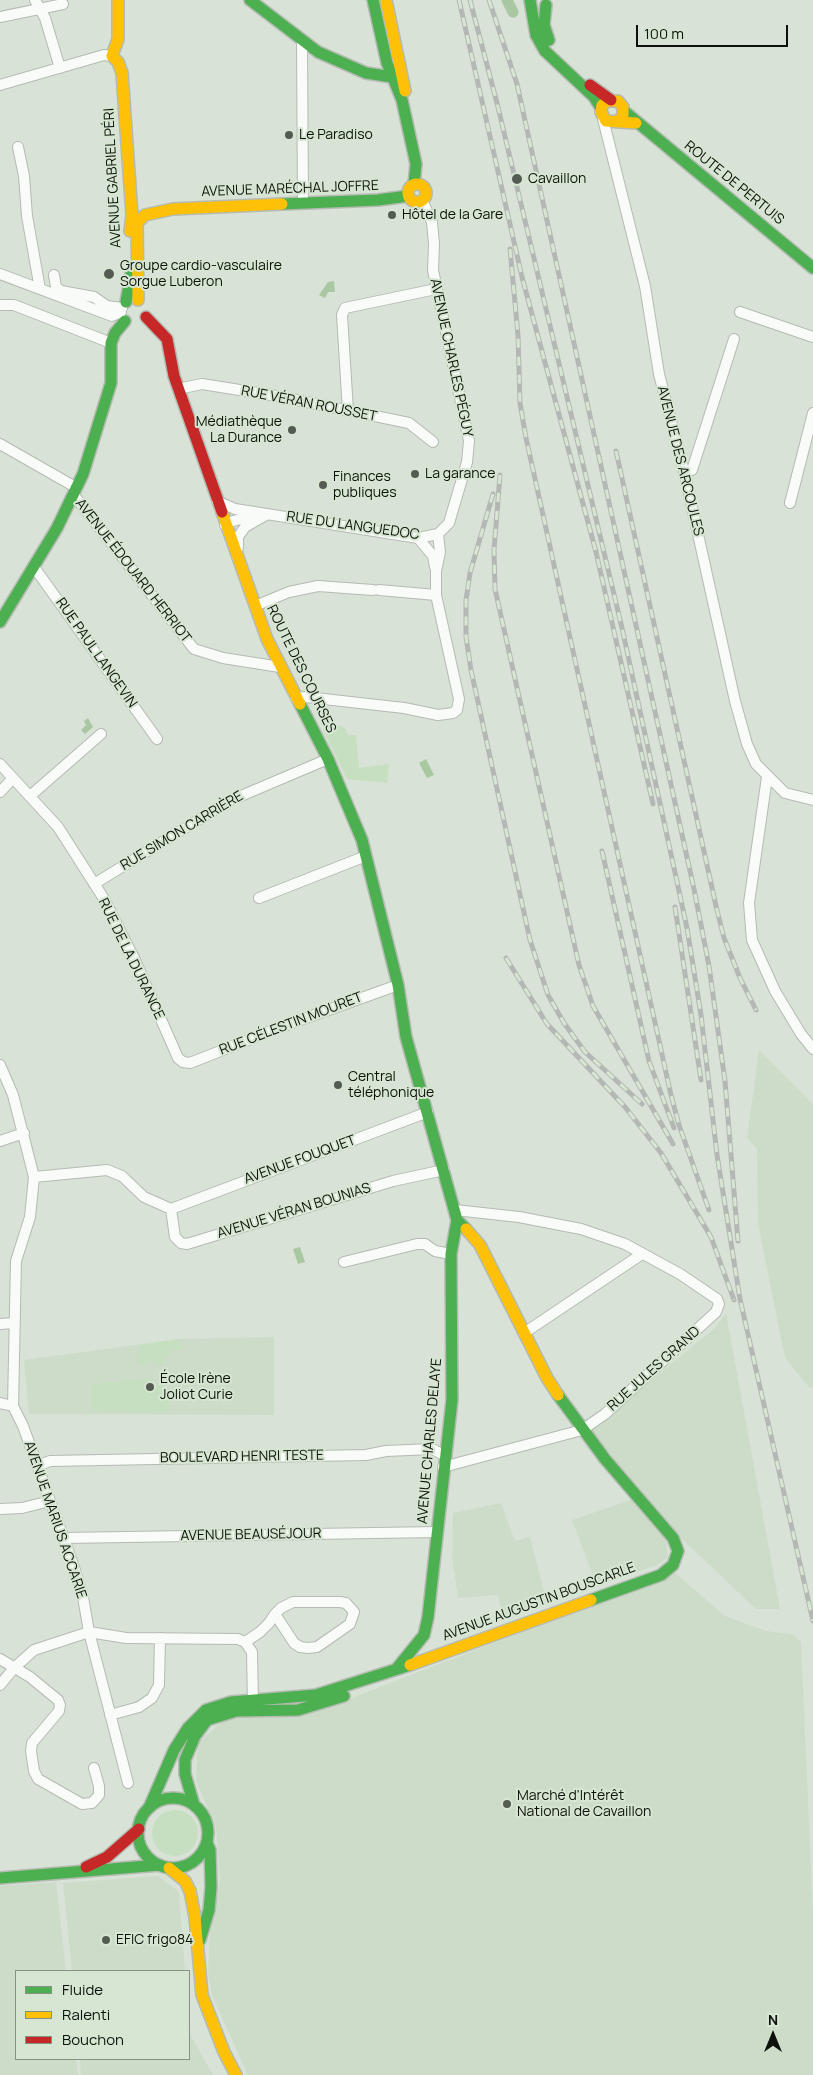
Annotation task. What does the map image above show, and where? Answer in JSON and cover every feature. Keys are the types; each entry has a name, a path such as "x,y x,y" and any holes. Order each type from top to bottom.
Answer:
{"street":[{"path":"0,84 104,55 112,56 118,39 118,0"},
{"path":"250,0 318,52 366,73 392,77"},
{"path":"373,0 392,77 402,100 416,164 418,185 425,191 422,200 415,202 408,196 409,187 418,185"},
{"path":"380,0 395,64 403,81"},
{"path":"386,0 422,170 418,185"},
{"path":"531,0 537,5 550,1"},
{"path":"531,0 530,9 536,35 545,51 594,97 602,114 610,123 620,118"},
{"path":"550,1 544,25 554,48 562,60 584,81 611,100 621,104 620,118 609,140"},
{"path":"38,4 60,68"},
{"path":"0,17 38,4 63,4"},
{"path":"302,40 303,203"},
{"name":"AVENUE GABRIEL PÉRI","path":"112,56 118,62 122,73 137,216 129,226 131,283 126,309"},
{"path":"602,114 605,102 611,100"},
{"name":"AVENUE DES ARCOULES","path":"602,114 645,286 659,374 684,471 735,701 751,756 767,777 785,793 813,800"},
{"name":"ROUTE DE PERTUIS","path":"620,118 636,123 813,268"},
{"path":"18,148 24,176 27,216 40,289"},
{"name":"AVENUE MARÉCHAL JOFFRE","path":"137,216 146,208 173,209 387,200 408,196"},
{"name":"AVENUE CHARLES PÉGUY","path":"422,200 432,222 434,244 433,270 436,289 469,441 467,462 453,512 449,523 438,534"},
{"path":"0,274 112,316 126,309"},
{"path":"54,275 56,287 61,290 94,297 107,306 126,309 136,325 146,317"},
{"path":"348,411 343,311 348,306 436,289"},
{"path":"0,304 14,304 111,343"},
{"path":"1,617 34,567 75,491 88,458 110,383 111,343 126,309"},
{"name":"ROUTE DES COURSES","path":"126,309 146,309 146,317 167,339 178,389 254,606 280,666 344,793 366,856 398,985 406,1037 456,1215"},
{"path":"740,312 813,337"},
{"path":"684,471 692,470 734,339"},
{"name":"RUE VÉRAN ROUSSET","path":"178,389 202,384 409,423 432,442"},
{"path":"790,503 813,413"},
{"path":"0,444 75,491"},
{"name":"AVENUE ÉDOUARD HERRIOT","path":"75,491 194,650 222,658 280,666"},
{"name":"RUE DU LANGUEDOC","path":"217,500 234,509 418,538 438,534"},
{"name":"RUE DU LANGUEDOC","path":"225,525 244,518 264,514"},
{"name":"RUE DU LANGUEDOC","path":"238,559 238,537 250,524 264,514"},
{"path":"296,698 306,696 404,708 438,715 453,713 457,710 459,699 436,595 436,571 440,552 438,534"},
{"path":"418,538 432,556 436,571"},
{"name":"RUE PAUL LANGEVIN","path":"34,567 157,740"},
{"path":"254,606 289,592 318,586 436,595"},
{"path":"30,796 101,734"},
{"name":"RUE SIMON CARRIÈRE","path":"94,884 228,801 328,759"},
{"name":"RUE DE LA DURANCE","path":"0,764 58,827 94,884 134,958 178,1058 183,1062"},
{"path":"767,777 749,904 752,940 775,991 801,1034 813,1049"},
{"path":"0,792 13,778"},
{"path":"259,898 366,856"},
{"name":"RUE CÉLESTIN MOURET","path":"183,1062 190,1063 281,1026 398,985"},
{"path":"0,1065 13,1095 34,1178 30,1217 16,1261 13,1406 0,1403"},
{"name":"AVENUE FOUQUET","path":"171,1209 428,1112"},
{"path":"0,1141 24,1133"},
{"path":"34,1178 106,1170 122,1176 144,1197 171,1209"},
{"name":"AVENUE VÉRAN BOUNIAS","path":"171,1209 175,1237 181,1243 187,1244 384,1183 444,1170"},
{"path":"456,1215 480,1245 547,1378 582,1430"},
{"path":"456,1215 519,1217 581,1229 625,1244 642,1254 524,1333"},
{"name":"AVENUE CHARLES DELAYE","path":"430,1657 424,1635 428,1616 443,1467 446,1456 452,1400 451,1248 456,1215"},
{"path":"344,1262 417,1244 425,1244 435,1251 451,1248 461,1238 472,1237"},
{"name":"RUE JULES GRAND","path":"443,1467 582,1430 605,1414 719,1308 719,1302 680,1274 642,1254"},
{"path":"0,1324 14,1323"},
{"name":"AVENUE MARIUS ACCARIE","path":"13,1406 18,1413 64,1538 83,1596 89,1632 128,1783"},
{"name":"AVENUE AUGUSTIN BOUSCARLE","path":"412,1664 661,1575 673,1565 678,1551 673,1538 582,1430"},
{"name":"BOULEVARD HENRI TESTE","path":"37,1466 42,1462 366,1454 414,1450 437,1450 446,1456"},
{"path":"0,1509 22,1508 50,1501"},
{"name":"AVENUE BEAUSÉJOUR","path":"64,1538 437,1532"},
{"path":"245,1642 264,1627 275,1614 293,1602 340,1602 346,1603 354,1612 350,1624 317,1647 308,1648 300,1648 294,1643 275,1614"},
{"path":"0,1685 14,1668 34,1650 89,1632 126,1638 232,1637 245,1642 252,1652 254,1659 254,1701 252,1706 221,1710 207,1720 195,1736 185,1760 185,1774 194,1805"},
{"name":"AVENUE CHARLES DELAYE","path":"398,1667 424,1635"},
{"path":"110,1715 139,1706 152,1698 159,1685 160,1638"},
{"path":"0,1659 30,1677 58,1700 60,1704 59,1711 32,1743 31,1751 34,1770 38,1779 82,1804 92,1803 99,1794 99,1786 94,1768"},
{"path":"236,2075 224,2052 202,1995 199,1979 198,1946 190,1891 185,1881 143,1850 139,1828 141,1821 149,1808 174,1750 194,1721 206,1710 220,1704 316,1695 412,1664"},
{"path":"207,1720 224,1713 298,1710 325,1704 381,1683 412,1664"},
{"path":"0,1878 78,1870 164,1866 182,1867 193,1862 202,1854 207,1843 208,1826 200,1811 194,1805 185,1800 166,1799 149,1808"},
{"path":"78,1870 107,1857 139,1828"},
{"path":"198,1946 207,1918 211,1887 210,1850 207,1843"}],"shaded area":[{"path":"334,281 335,292 328,292 325,298 319,295 328,282"},
{"path":"88,718 93,727 85,734 81,730 86,725 84,721"},
{"path":"330,726 341,726 346,729 348,735 356,735 359,768 389,764 387,783 347,779 323,730"},
{"path":"426,759 434,775 427,778 419,763"},
{"path":"759,1050 813,1104 813,1389 807,1385 785,1358 758,1224 757,1149 747,1138"},
{"path":"300,1247 305,1262 298,1264 293,1249"},
{"path":"726,1313 780,1609 756,1609 683,1540 590,1430 716,1327"},
{"name":"École Irène Joliot Curie","path":"274,1337 274,1415 29,1414 24,1360 179,1339"},
{"path":"178,1339 183,1349 170,1351 159,1367 149,1360 144,1367 136,1362 135,1359 140,1358 138,1345"},
{"path":"147,1379 170,1390 170,1412 92,1411 92,1384"},
{"path":"631,1500 666,1539 668,1558 657,1565 597,1586 572,1520"},
{"path":"501,1503 515,1541 530,1537 547,1603 503,1620 498,1595 458,1598 452,1557 453,1513"},
{"name":"Marché d'Intérêt National de Cavaillon","path":"675,1573 725,1616 766,1631 792,1634 801,1642 813,1913 813,2075 248,2075 211,1993 208,1971 210,1930 220,1880 216,1827 196,1781 198,1743 226,1718 315,1712"},
{"path":"180,1810 184,1811 194,1820 197,1824 197,1842 188,1852 180,1856 170,1856 162,1852 153,1842 152,1828 156,1820 166,1811"},
{"path":"158,1876 179,1892 185,1970 72,1970 63,1883"},
{"path":"56,1882 66,1970 15,1970 15,2060 76,2060 78,2075 0,2075 0,1886"},
{"path":"190,2028 191,2036 213,2075 81,2075 80,2060 190,2060"}],"waterway":[{"path":"507,0 513,12"}],"railway":[{"path":"459,0 522,277 596,552 653,804"},
{"path":"470,0 497,103 622,628 687,928 701,1015 717,1155 740,1299 813,1621"},
{"path":"489,0 517,84 694,889 709,966 725,1081 738,1241"},
{"path":"510,249 518,335 520,403 526,438 671,1095 679,1125 709,1210"},
{"path":"616,451 724,938 740,978 756,1010"},
{"path":"500,475 494,550 495,589 579,965 593,1006 673,1144"},
{"path":"493,494 470,573 466,600 466,637 471,670 530,940 548,995 564,1023 585,1052 642,1104"},
{"path":"602,851 649,1061 674,1128"},
{"path":"675,907 701,1080"},
{"path":"506,958 547,1024 625,1107 661,1153 711,1237 734,1300"}],"traffic: fast":[{"path":"250,0 318,52 366,73 392,77"},
{"path":"373,0 387,63 402,100 416,164 414,184"},
{"path":"530,0 536,35 545,51 594,97 601,108"},
{"path":"546,5 544,25 549,40"},
{"path":"624,111 813,268"},
{"path":"282,204 378,200 408,196"},
{"path":"126,302 131,274"},
{"path":"0,622 57,528 83,474 111,383 111,343 115,333 125,321"},
{"path":"300,704 328,759 362,840 398,985 406,1037 457,1220 466,1229"},
{"path":"398,1667 424,1635 428,1617 452,1400 451,1254 457,1220"},
{"path":"558,1395 605,1459 673,1538 678,1551 673,1565 661,1575 591,1600"},
{"path":"149,1808 174,1750 188,1728 206,1710 231,1702 316,1695 410,1665"},
{"path":"194,1805 185,1774 185,1760 195,1736 207,1720 236,1711 298,1710 344,1696"},
{"path":"173,1798 192,1804 202,1814 208,1833 202,1852 192,1862 173,1868 154,1862 144,1852 138,1833 144,1814 154,1804 173,1798"},
{"path":"200,1940 209,1910 211,1887 210,1850 207,1843"},
{"path":"0,1878 160,1865"}],"traffic: slow":[{"path":"118,0 118,39 112,56 118,62 122,73 132,215 130,231"},
{"path":"386,0 405,91"},
{"path":"619,121 623,115 623,107 618,101 608,101 602,105 601,112 606,121 636,123"},
{"path":"417,184 423,187 426,193 423,199 417,202 411,199 408,193 411,187 417,184"},
{"path":"138,300 137,223 145,215 173,209 282,204"},
{"path":"222,512 267,639 300,704"},
{"path":"466,1229 480,1245 547,1378 558,1395"},
{"path":"410,1665 591,1600"},
{"path":"169,1868 185,1881 190,1891 195,1917 202,1995 224,2052 236,2075"}],"traffic: jam":[{"path":"590,85 611,100"},
{"path":"146,317 167,339 174,376 222,512"},
{"path":"86,1867 107,1857 139,1829"}],"place":[{"name":"Le Paradiso","path":"289,135"},
{"name":"Cavaillon","path":"517,179"},
{"name":"Hôtel de la Gare","path":"392,215"},
{"name":"Groupe cardio-vasculaire Sorgue Luberon","path":"109,274"},
{"name":"Médiathèque La Durance","path":"292,430"},
{"name":"La garance","path":"415,474"},
{"name":"Finances publiques","path":"323,485"},
{"name":"Central téléphonique","path":"338,1085"},
{"name":"École Irène Joliot Curie","path":"150,1387"},
{"name":"Marché d'Intérêt National de Cavaillon","path":"507,1804"},
{"name":"EFIC frigo84","path":"106,1940"}]}
